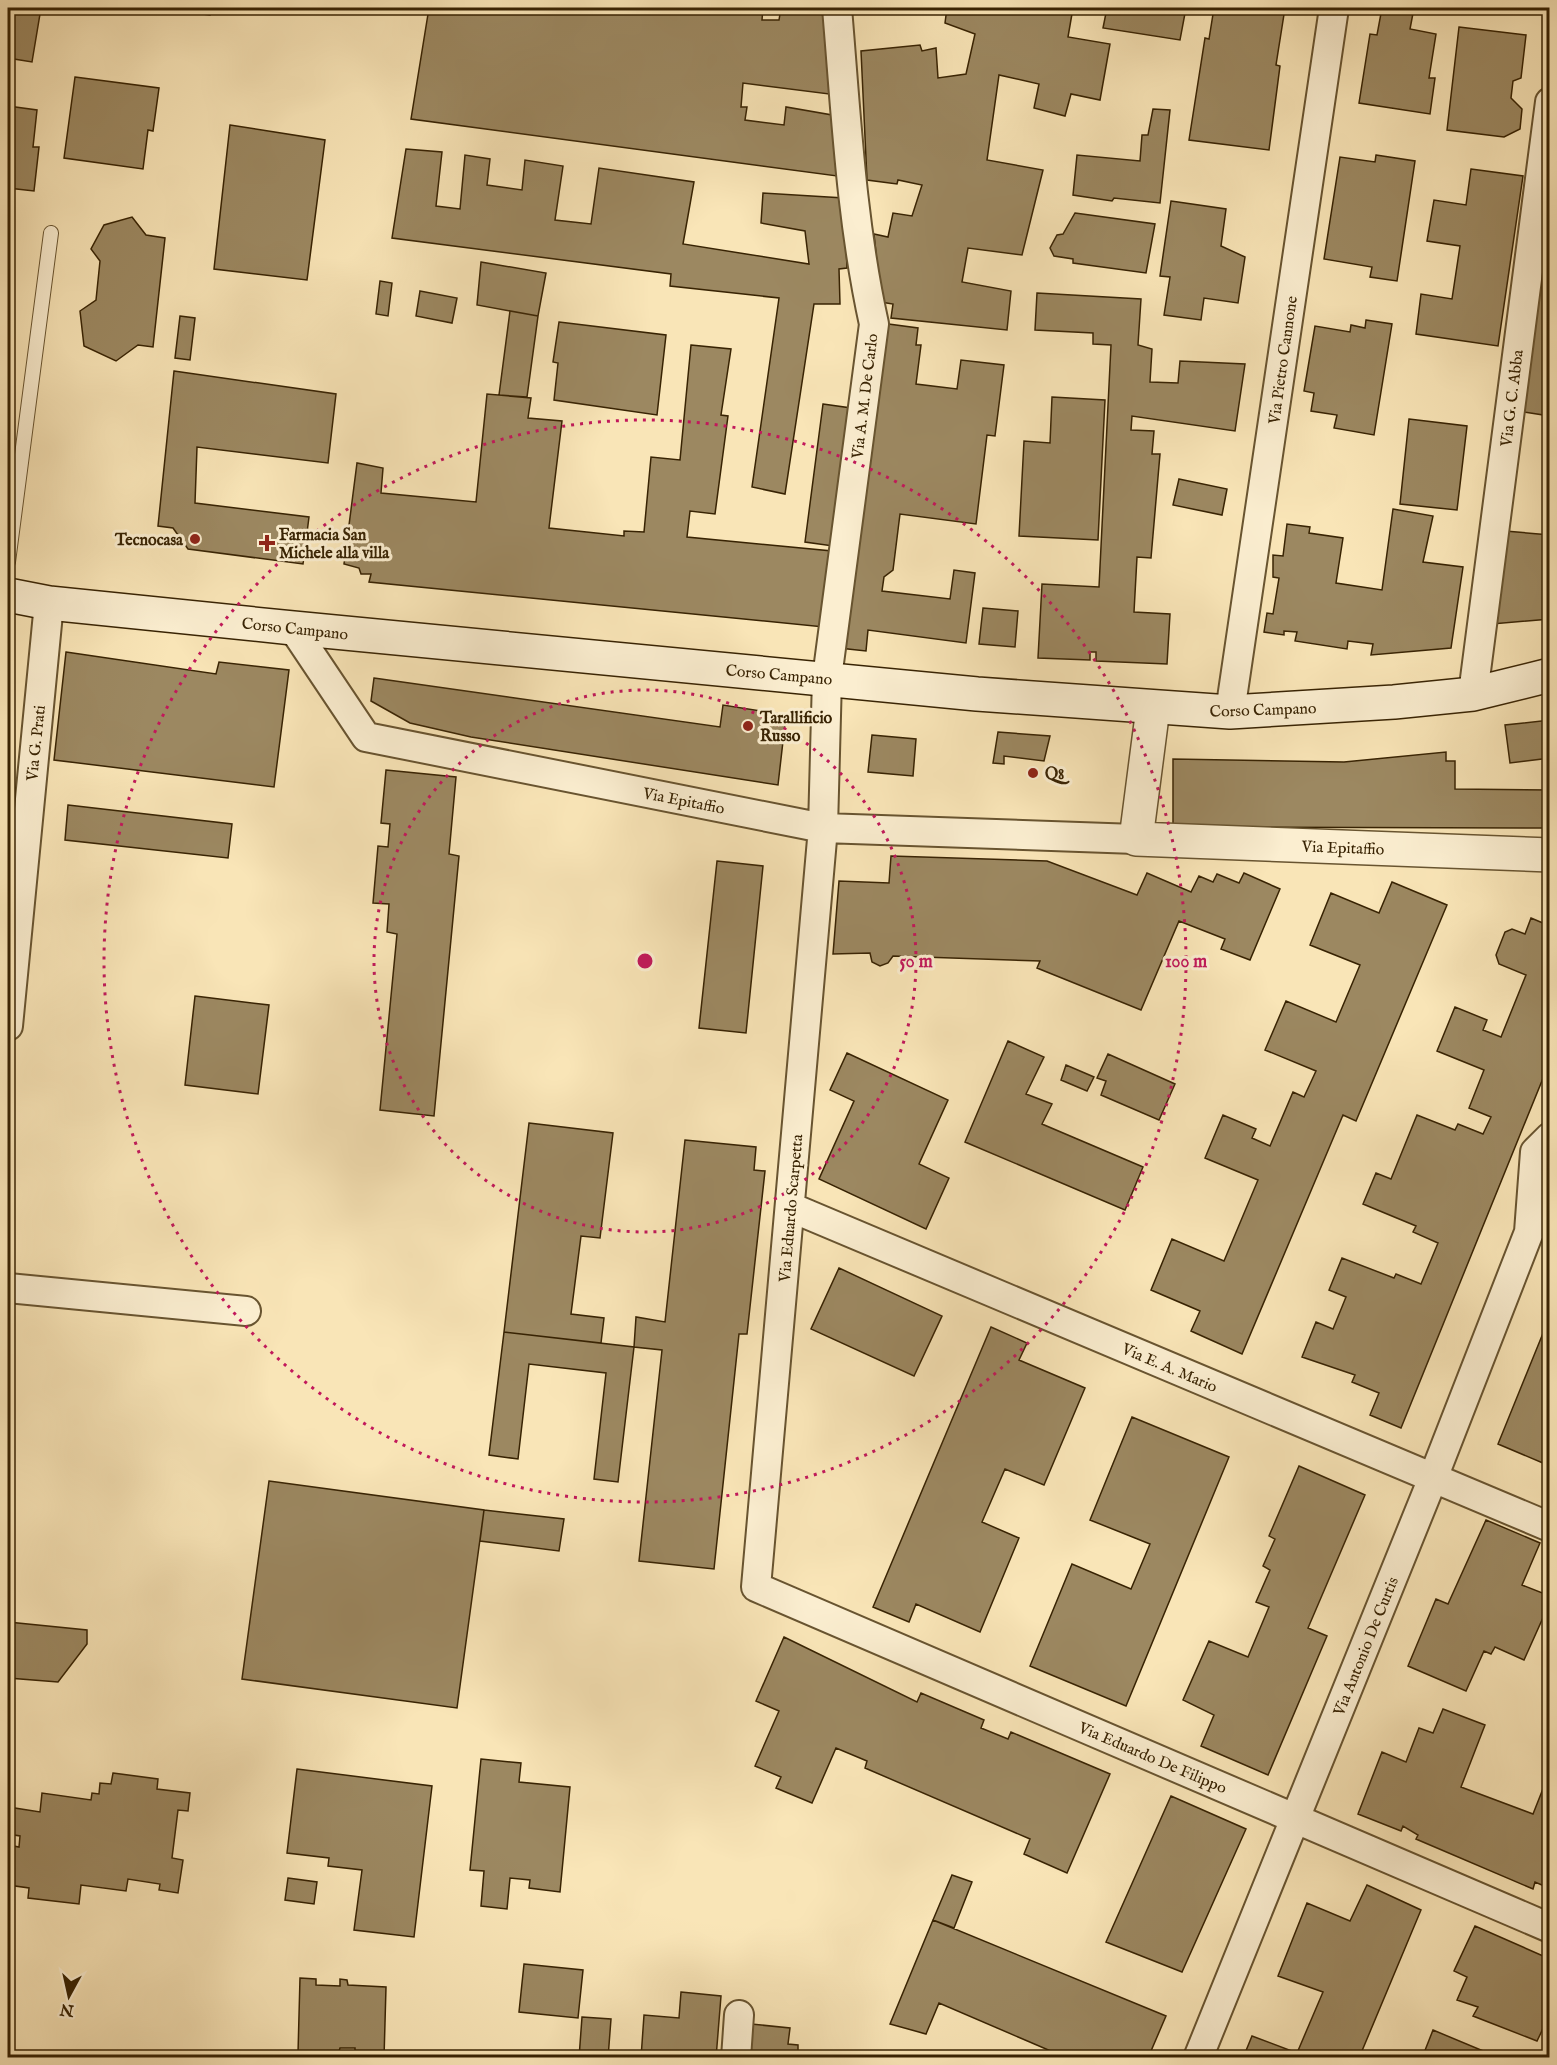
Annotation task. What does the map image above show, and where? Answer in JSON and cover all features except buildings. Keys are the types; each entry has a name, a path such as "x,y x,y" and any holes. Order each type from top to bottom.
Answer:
{"main road":[{"name":"Corso Campano","path":"8,595 49,603 293,628 1153,708 1230,712 1394,702 1473,693 1550,675"},
{"path":"1136,838 1153,708"},
{"name":"Via Epitaffio","path":"1136,838 1550,855"}],"street":[{"name":"Via A. M. De Carlo","path":"823,828 827,678 874,324 865,284 852,190 837,8"},
{"name":"Via Pietro Cannone","path":"1230,712 1334,8"},
{"name":"Via G. C. Abba","path":"1473,693 1550,102"},
{"name":"Via G. Prati","path":"8,1026 49,603"},
{"name":"Via Epitaffio","path":"293,628 366,737 823,828 1136,838"},
{"name":"Via Eduardo Scarpetta","path":"756,1587 823,828"},
{"path":"1529,1232 1535,1152 1550,1137"},
{"path":"1529,1232 1550,1203"},
{"name":"Via E. A. Mario","path":"790,1207 1550,1527"},
{"name":"Via Antonio De Curtis","path":"1198,2058 1433,1478 1529,1232"},
{"path":"8,1287 246,1311"},
{"name":"Via Eduardo De Filippo","path":"756,1587 1550,1928"},
{"path":"736,2058 739,2015"}],"lane":[{"path":"8,562 51,233"}],"place":[{"name":"Tecnocasa","path":"195,539"},
{"name":"Farmacia San Michele alla villa","path":"267,543"},
{"name":"Tarallificio Russo","path":"748,726"},
{"name":"Q8","path":"1033,773"}]}
